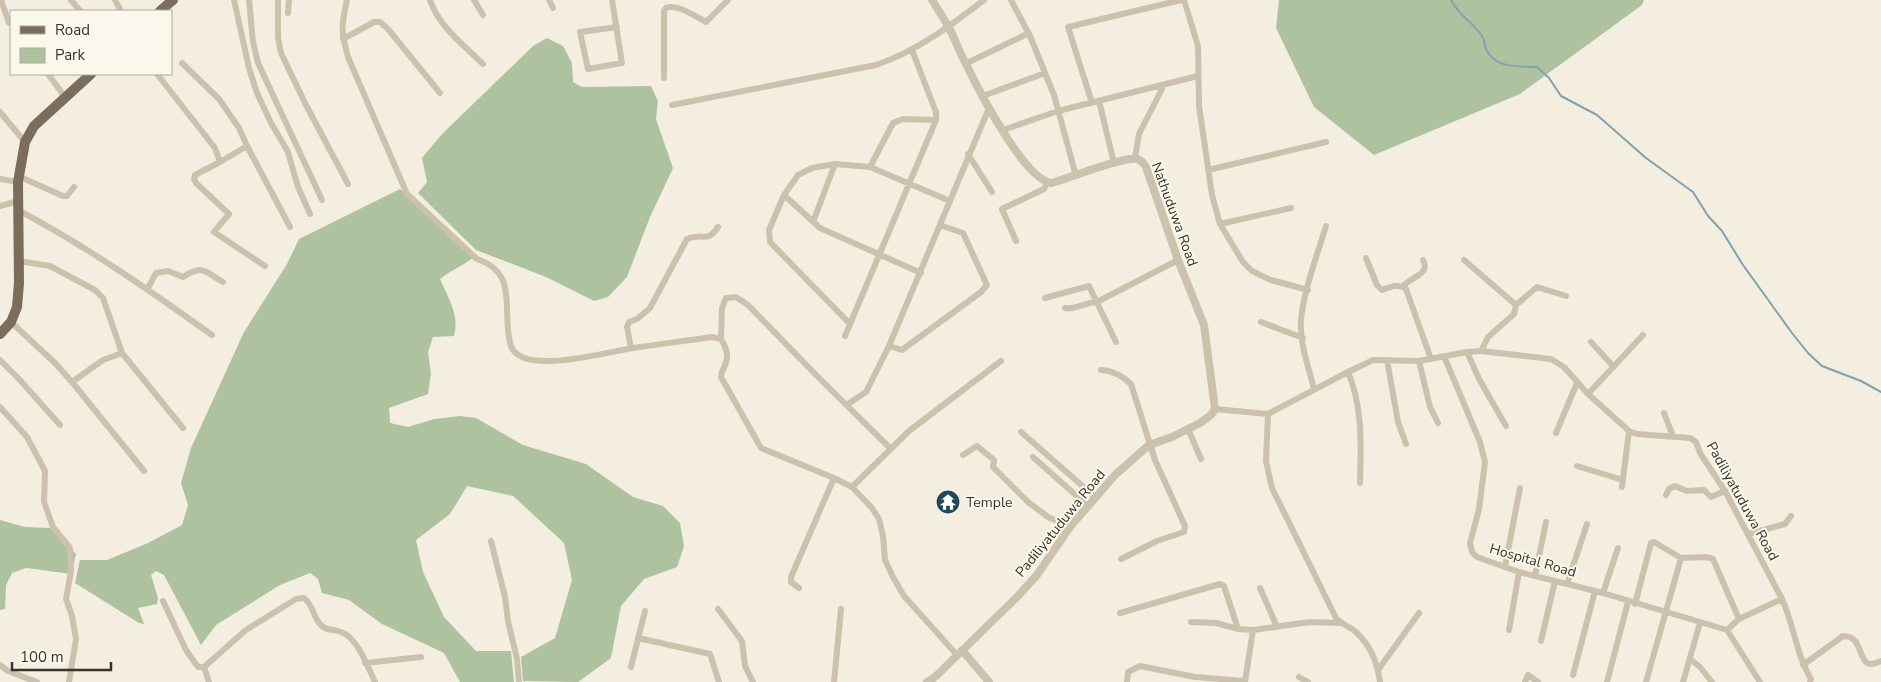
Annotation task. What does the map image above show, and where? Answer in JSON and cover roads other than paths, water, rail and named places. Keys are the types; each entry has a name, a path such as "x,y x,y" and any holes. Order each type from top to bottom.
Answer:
{"main road":[{"path":"161,10 174,0"},
{"path":"0,334 11,322 17,307 19,261 18,179 25,142 34,126 91,75"}],"street":[{"path":"2,0 10,24"},
{"path":"71,0 79,10"},
{"path":"234,0 249,68 257,93 271,123 288,152 298,187 310,214"},
{"path":"249,0 258,63 322,200"},
{"path":"278,0 278,38 281,53 304,103 348,184"},
{"path":"288,13 289,0"},
{"path":"347,0 341,26 348,57 407,194 477,258 489,263 501,275 507,298 508,329 512,348 516,353 522,357 541,361 572,361 631,348 712,337 720,339 725,345 727,361 721,370 721,377 761,448 852,487 872,508 879,519 885,560 904,596 989,682"},
{"path":"430,0 442,23 483,64"},
{"path":"474,0 483,15"},
{"path":"549,0 553,8"},
{"path":"612,0 618,27 622,63 588,69 580,32 618,27"},
{"path":"664,78 664,11 666,8 670,6 678,8 706,22 728,0"},
{"path":"932,0 949,27 965,64 989,108 1026,165 1047,183 1044,189 1002,209 1016,241"},
{"path":"672,105 893,59 912,50 949,27 984,0"},
{"path":"1012,0 1029,33 1054,95 1076,176"},
{"path":"1092,103 1068,27 1182,0 1198,46 1199,106 1212,195 1220,224 1243,262 1252,271 1271,280 1308,290"},
{"path":"0,14 10,24"},
{"path":"343,39 374,22 380,22 388,29 440,92"},
{"path":"965,64 1029,33"},
{"path":"845,336 936,120 936,112 912,50"},
{"path":"182,63 219,99 239,128 290,227"},
{"path":"983,96 1045,72"},
{"path":"49,75 65,97"},
{"path":"158,75 215,148 220,162"},
{"path":"1003,130 1058,111 1198,76"},
{"path":"1135,158 1138,134 1164,85"},
{"path":"1099,101 1114,163"},
{"path":"848,404 866,392 889,346 921,273 968,154 989,108"},
{"path":"0,112 25,142"},
{"path":"870,167 893,123 903,119 936,120"},
{"path":"1208,170 1326,142"},
{"path":"247,146 195,175 194,179 196,184 230,214 214,232 265,266"},
{"path":"968,154 992,192"},
{"name":"Nathuduwa Road","path":"1047,183 1135,158 1142,161 1152,180 1178,260 1204,326 1215,409"},
{"path":"850,324 770,242 769,230 784,195 798,175 812,168 835,164 870,167 950,201"},
{"path":"813,222 835,164"},
{"path":"0,179 18,179 63,196 67,196 74,187"},
{"path":"784,195 820,228 921,273"},
{"path":"1,204 17,206 61,233 148,288 212,335"},
{"path":"1220,224 1292,208"},
{"path":"889,346 902,350 981,292 987,285 963,233 940,225"},
{"path":"1314,389 1302,338 1301,321 1326,226"},
{"path":"631,348 627,327 629,322 650,308 687,238 696,235 707,237 714,234 718,227"},
{"path":"1366,258 1377,285 1382,290 1403,286 1409,280 1421,274 1425,268 1423,260"},
{"path":"1065,308 1073,309 1088,302 1097,302 1178,260"},
{"path":"1464,260 1516,305"},
{"path":"19,261 50,266 95,290 103,298 122,353 183,428"},
{"path":"148,288 156,273 168,272 183,277 195,269 200,269 223,282"},
{"path":"1045,298 1089,286 1116,342"},
{"path":"1403,286 1406,289 1431,359"},
{"path":"1481,351 1488,337 1514,314 1516,305 1537,287 1566,296"},
{"path":"720,339 722,308 726,298 736,297 748,305 891,448"},
{"path":"11,322 72,382 144,471"},
{"path":"1261,322 1302,338"},
{"path":"1588,394 1643,334"},
{"path":"1591,342 1613,366"},
{"path":"1215,409 1268,414 1373,360 1419,362 1444,356 1481,351 1551,359 1564,366 1576,383 1629,431 1623,484 1577,466"},
{"path":"1467,352 1479,379 1506,426"},
{"path":"72,382 103,360 122,353"},
{"name":"Hospital Road","path":"1444,356 1480,442 1486,462 1479,508 1470,543 1472,552 1477,557 1519,572 1603,593 1727,630"},
{"path":"0,360 60,425"},
{"path":"1387,360 1398,422 1406,444"},
{"path":"852,487 909,431 1001,361"},
{"path":"1419,362 1430,407 1438,423"},
{"path":"1101,370 1111,371 1123,377 1131,384 1149,445 1186,530 1121,559"},
{"path":"1348,372 1359,410 1360,483"},
{"path":"1556,433 1576,383"},
{"path":"0,407 27,438 45,471 44,502 53,527 70,548 71,571 66,599 72,616 76,639 69,682"},
{"name":"Padiliyatuduwa Road","path":"927,682 1018,596 1037,575 1070,527 1115,475 1149,445 1188,429 1208,418 1215,409"},
{"path":"1664,413 1673,436"},
{"path":"1268,414 1266,461 1272,488 1336,618 1355,631 1366,642 1374,656 1380,682"},
{"path":"1188,429 1201,459"},
{"name":"Padiliyatuduwa Road","path":"1629,431 1637,434 1690,438 1696,442 1700,453 1725,491 1782,599 1803,665 1811,679 1810,682"},
{"path":"1021,432 1095,497"},
{"path":"963,455 977,446 994,460 993,467 1028,502 1048,517 1070,527"},
{"path":"1033,457 1088,506"},
{"path":"800,588 792,582 791,577 834,478"},
{"path":"1666,494 1669,488 1675,486 1687,491 1704,490 1711,497 1725,491"},
{"path":"1506,566 1520,488"},
{"path":"1748,534 1786,524 1792,516"},
{"path":"1535,576 1546,522"},
{"path":"1567,584 1587,524"},
{"path":"491,541 505,597 508,621 517,659 519,682"},
{"path":"1607,682 1652,543 1654,542 1681,558 1706,557 1713,560 1739,619"},
{"path":"1603,593 1618,548"},
{"path":"1646,682 1681,558"},
{"path":"1509,630 1519,572"},
{"path":"1541,641 1555,581"},
{"path":"1120,614 1220,584 1224,586 1238,629"},
{"path":"1260,588 1277,626"},
{"path":"1573,675 1595,591"},
{"path":"204,667 246,630 296,599 304,598 309,602 320,625 328,630 342,632 354,640 375,682"},
{"path":"1760,682 1727,630 1739,619 1782,599"},
{"path":"163,602 186,650 198,666 204,667"},
{"path":"718,609 742,641 745,666 753,682"},
{"path":"834,682 841,609"},
{"path":"631,667 645,612"},
{"path":"1378,670 1419,613"},
{"path":"1190,622 1216,623 1238,629 1253,630 1310,622 1341,622"},
{"path":"1684,682 1700,623"},
{"path":"1127,682 1128,672 1140,666 1195,677 1245,681 1253,630"},
{"path":"1803,665 1843,636 1855,639 1865,662 1875,664 1881,661"},
{"path":"638,638 710,654 719,682"},
{"path":"365,663 421,657"},
{"path":"1690,659 1700,667 1712,682"},
{"path":"0,665 8,671 37,682"},
{"path":"204,667 209,682"},
{"path":"1524,682 1528,676 1538,682"},
{"path":"1298,677 1308,682"}],"waterway":[{"path":"1451,0 1454,6 1482,36 1486,49 1496,61 1502,64 1537,67 1549,78 1561,96 1597,115 1646,158 1693,192 1708,216 1722,231 1743,265 1808,353 1822,366 1861,381 1881,392"}],"place":[{"name":"Temple","path":"948,502"}]}
